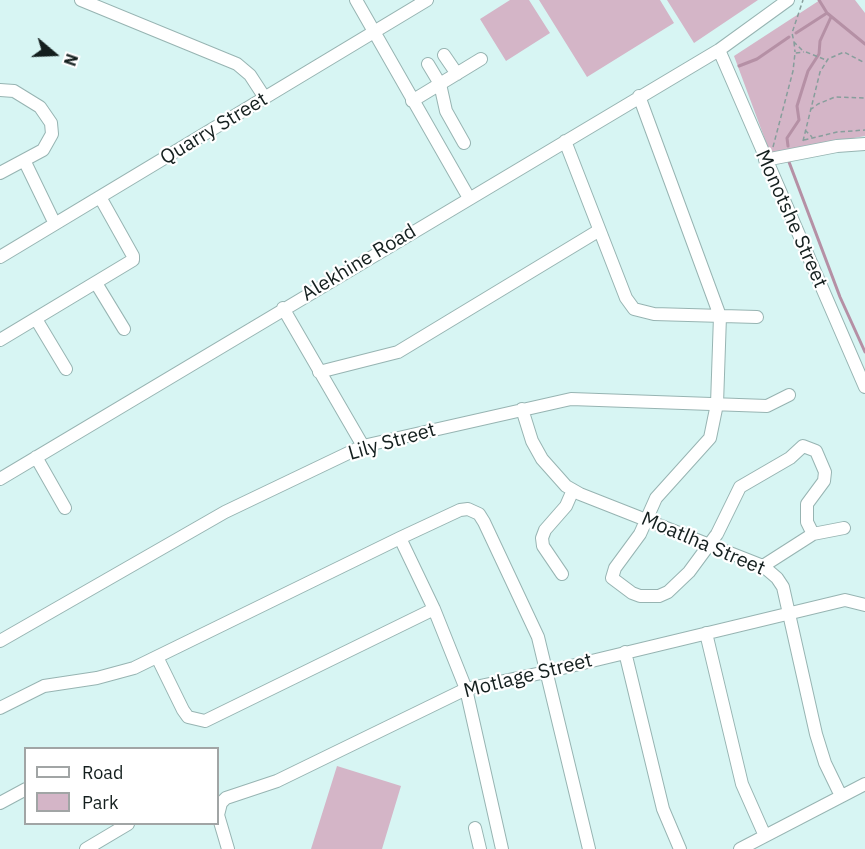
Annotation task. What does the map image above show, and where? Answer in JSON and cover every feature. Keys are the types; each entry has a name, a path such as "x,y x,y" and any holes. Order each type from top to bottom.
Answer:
{"street":[{"path":"81,0 237,64 250,75 265,98"},
{"path":"356,0 469,198"},
{"name":"Quarry Street","path":"0,257 427,0"},
{"name":"Alekhine Road","path":"0,479 283,308 719,50 788,0"},
{"name":"Monotshe Street","path":"719,50 769,159 865,387"},
{"path":"444,55 457,74"},
{"path":"412,101 481,59"},
{"path":"428,64 440,84 446,111 464,143"},
{"path":"0,90 14,92 40,107 51,123 52,134 49,143 25,162 0,173"},
{"path":"639,96 720,316 717,404 710,438 665,486 636,542 613,573 616,583 632,593 659,596 668,592 689,572 722,526 740,487 790,458 803,446 816,451 825,472 824,481 807,504 807,522 813,534"},
{"path":"565,141 598,231 626,298 634,309 654,314 757,318"},
{"path":"769,159 804,146 865,144"},
{"path":"25,162 55,224"},
{"path":"0,340 134,258 100,197"},
{"path":"319,372 398,352 598,231"},
{"path":"96,283 124,329"},
{"path":"283,308 363,446"},
{"path":"36,319 66,369"},
{"name":"Lily Street","path":"0,641 225,512 363,446 571,399 767,406 789,396"},
{"name":"Moatlha Street","path":"522,409 532,441 542,459 554,475 573,490 763,566 783,587 816,734 825,763 841,796"},
{"path":"36,457 65,508"},
{"path":"562,574 543,546 542,538 545,530 566,506 573,490"},
{"path":"0,708 44,686 118,673 157,657 460,510 476,512 484,522 530,615 589,849"},
{"path":"763,566 813,534 844,528"},
{"path":"400,538 434,609 466,689 502,849"},
{"name":"Motlage Street","path":"219,811 221,803 226,798 277,781 466,689 846,600 865,605"},
{"path":"157,657 188,717 205,721 434,609"},
{"path":"706,633 742,784 765,836"},
{"path":"625,652 663,809 680,849"},
{"path":"740,849 865,784"},
{"path":"0,803 24,790"},
{"name":"Motlage Street","path":"219,818 228,849"},
{"path":"86,849 126,825"},
{"path":"475,828 480,849"}],"path":[{"path":"769,159 793,71 795,53 793,26 802,0"},
{"path":"794,42 804,52 827,61"},
{"path":"795,53 804,52"},
{"path":"804,146 809,110 820,72 827,61 834,54 844,52 865,63"},
{"path":"809,110 835,97 865,98"},
{"path":"805,129 813,137"},
{"path":"804,146 813,137 865,130"}],"green space":[{"path":"510,0 529,0 550,33 506,61 480,19"},
{"path":"539,0 660,0 674,23 587,77"},
{"path":"667,0 758,0 694,43"},
{"path":"820,0 855,0 865,13 865,136 770,153 734,56"},
{"path":"337,766 401,786 382,849 311,849"}],"waterway":[{"path":"819,0 827,13 865,44"},
{"path":"796,33 827,13"},
{"path":"788,146 787,138 799,120 797,106 808,71 819,54 820,41 831,17"},
{"path":"739,66 757,59 789,37"},
{"path":"789,162 840,297 865,352"}]}
